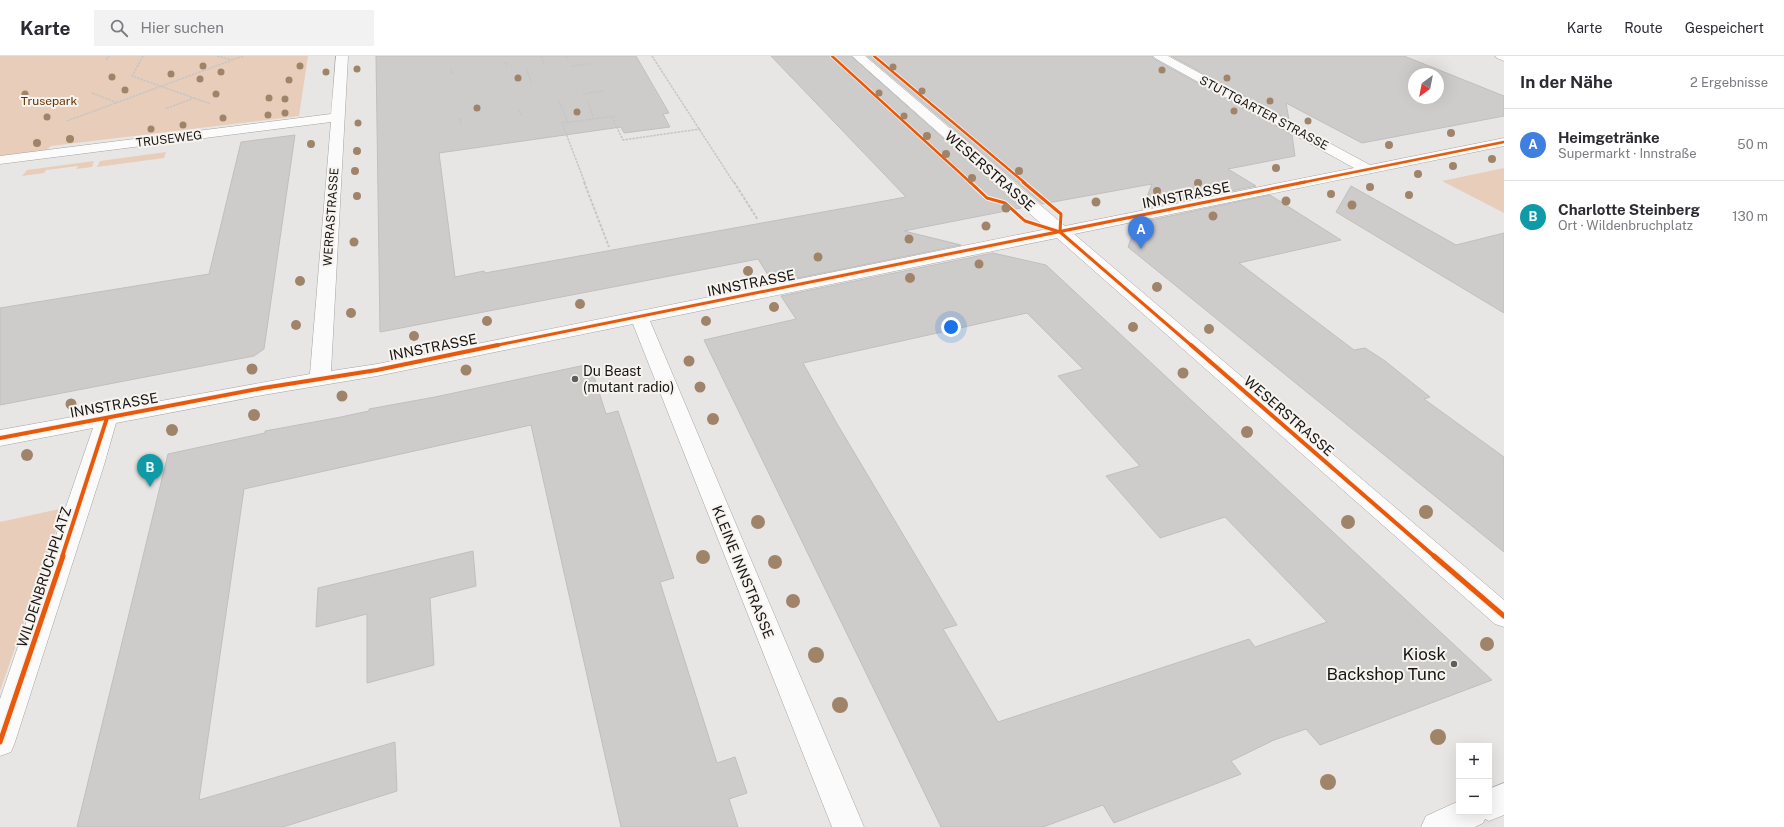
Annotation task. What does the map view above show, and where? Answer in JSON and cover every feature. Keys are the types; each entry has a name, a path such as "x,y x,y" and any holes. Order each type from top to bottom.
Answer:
{"street":[{"name":"WERRASTRASSE","path":"320,379 342,56"},
{"name":"WESERSTRASSE","path":"858,56 1504,616"},
{"name":"STUTTGARTER STRASSE","path":"1159,56 1369,170"},
{"name":"TRUSEWEG","path":"0,160 338,117"},
{"name":"INNSTRASSE","path":"0,438 263,388 377,370 1504,142"},
{"name":"KLEINE INNSTRASSE","path":"638,317 848,827"},
{"name":"WILDENBRUCHPLATZ","path":"0,742 93,466 107,418"},
{"path":"1492,804 1504,798"},
{"path":"1437,827 1465,815"}],"path":[{"path":"106,60 109,56"},
{"path":"143,56 132,76 194,98 159,112"},
{"path":"217,56 233,61"},
{"path":"64,122 233,61 243,56"},
{"path":"541,56 544,65"},
{"path":"566,56 568,60"},
{"path":"652,56 758,220"},
{"path":"505,62 507,67"},
{"path":"571,66 590,64"},
{"path":"451,68 452,74"},
{"path":"526,68 532,85"},
{"path":"583,94 604,92"},
{"path":"92,93 118,103"},
{"path":"559,101 568,123"},
{"path":"587,101 594,119"},
{"path":"519,110 522,118"},
{"path":"609,247 562,124 616,116"},
{"path":"612,117 624,140 700,129"},
{"path":"460,118 461,126"},
{"path":"71,120 77,123"}],"green space":[{"name":"Trusepark","path":"0,56 308,56 299,116 51,146 45,151 0,156"},
{"path":"166,152 164,158 97,167 100,161"},
{"path":"94,161 92,167 76,169 78,166 46,170 44,173 22,176 27,170"},
{"path":"1504,168 1504,213 1442,181"},
{"path":"64,508 0,691 0,522"}],"building":[{"path":"376,56 636,56 669,113 663,114 670,127 624,133 621,127 439,153 455,277 484,271 485,273 906,197 771,56 851,56 1021,208 904,231 961,245 773,283 758,259 380,332"},
{"path":"867,56 1152,56 1154,59 1292,135 1295,156 1228,169 1256,186 1142,209 1152,184 1042,204"},
{"path":"1171,56 1404,56 1434,68 1408,68 1408,104 1444,104 1444,72 1504,96 1504,116 1362,143 1286,103 1289,120"},
{"path":"295,135 264,349 254,356 0,405 0,308 209,274 241,142"},
{"path":"1351,186 1456,245 1504,233 1504,313 1336,212"},
{"path":"1270,195 1341,240 1239,263 1354,350 1365,348 1385,361 1430,397 1424,399 1504,457 1504,552 1128,247 1137,223"},
{"path":"993,253 1046,265 1492,680 1320,745 1306,729 1274,740 1231,761 1241,774 1114,823 1103,805 1043,827 941,827 704,340 796,319 781,296","holes":["1027,313 1083,369 1058,376 1140,466 1106,476 1160,538 1225,517 1327,622 1255,647 1249,639 998,722 943,629 957,625 836,422 803,363"]},
{"path":"590,364 606,414 618,411 674,578 660,582 717,763 735,757 747,793 729,799 738,827 621,827 531,425 244,489 199,800 395,742 397,791 283,827 77,827 168,454 265,433 265,431 336,418 369,411 369,409 435,397"},
{"path":"473,551 476,586 430,598 434,665 367,683 367,614 316,627 318,588"}],"cycle path":[{"path":"832,56 987,198 1005,203 1025,221 1060,232 1504,616"},
{"path":"874,56 1061,214 1060,232"},
{"path":"0,438 263,388 377,370 1504,142"},
{"path":"0,742 93,465 107,418"}],"place":[{"name":"Heimgetränke","path":"1141,249"},
{"name":"Du Beast (mutant radio)","path":"575,379"},
{"name":"Charlotte Steinberg","path":"150,487"},
{"name":"Kiosk Backshop Tunc","path":"1454,664"}]}
